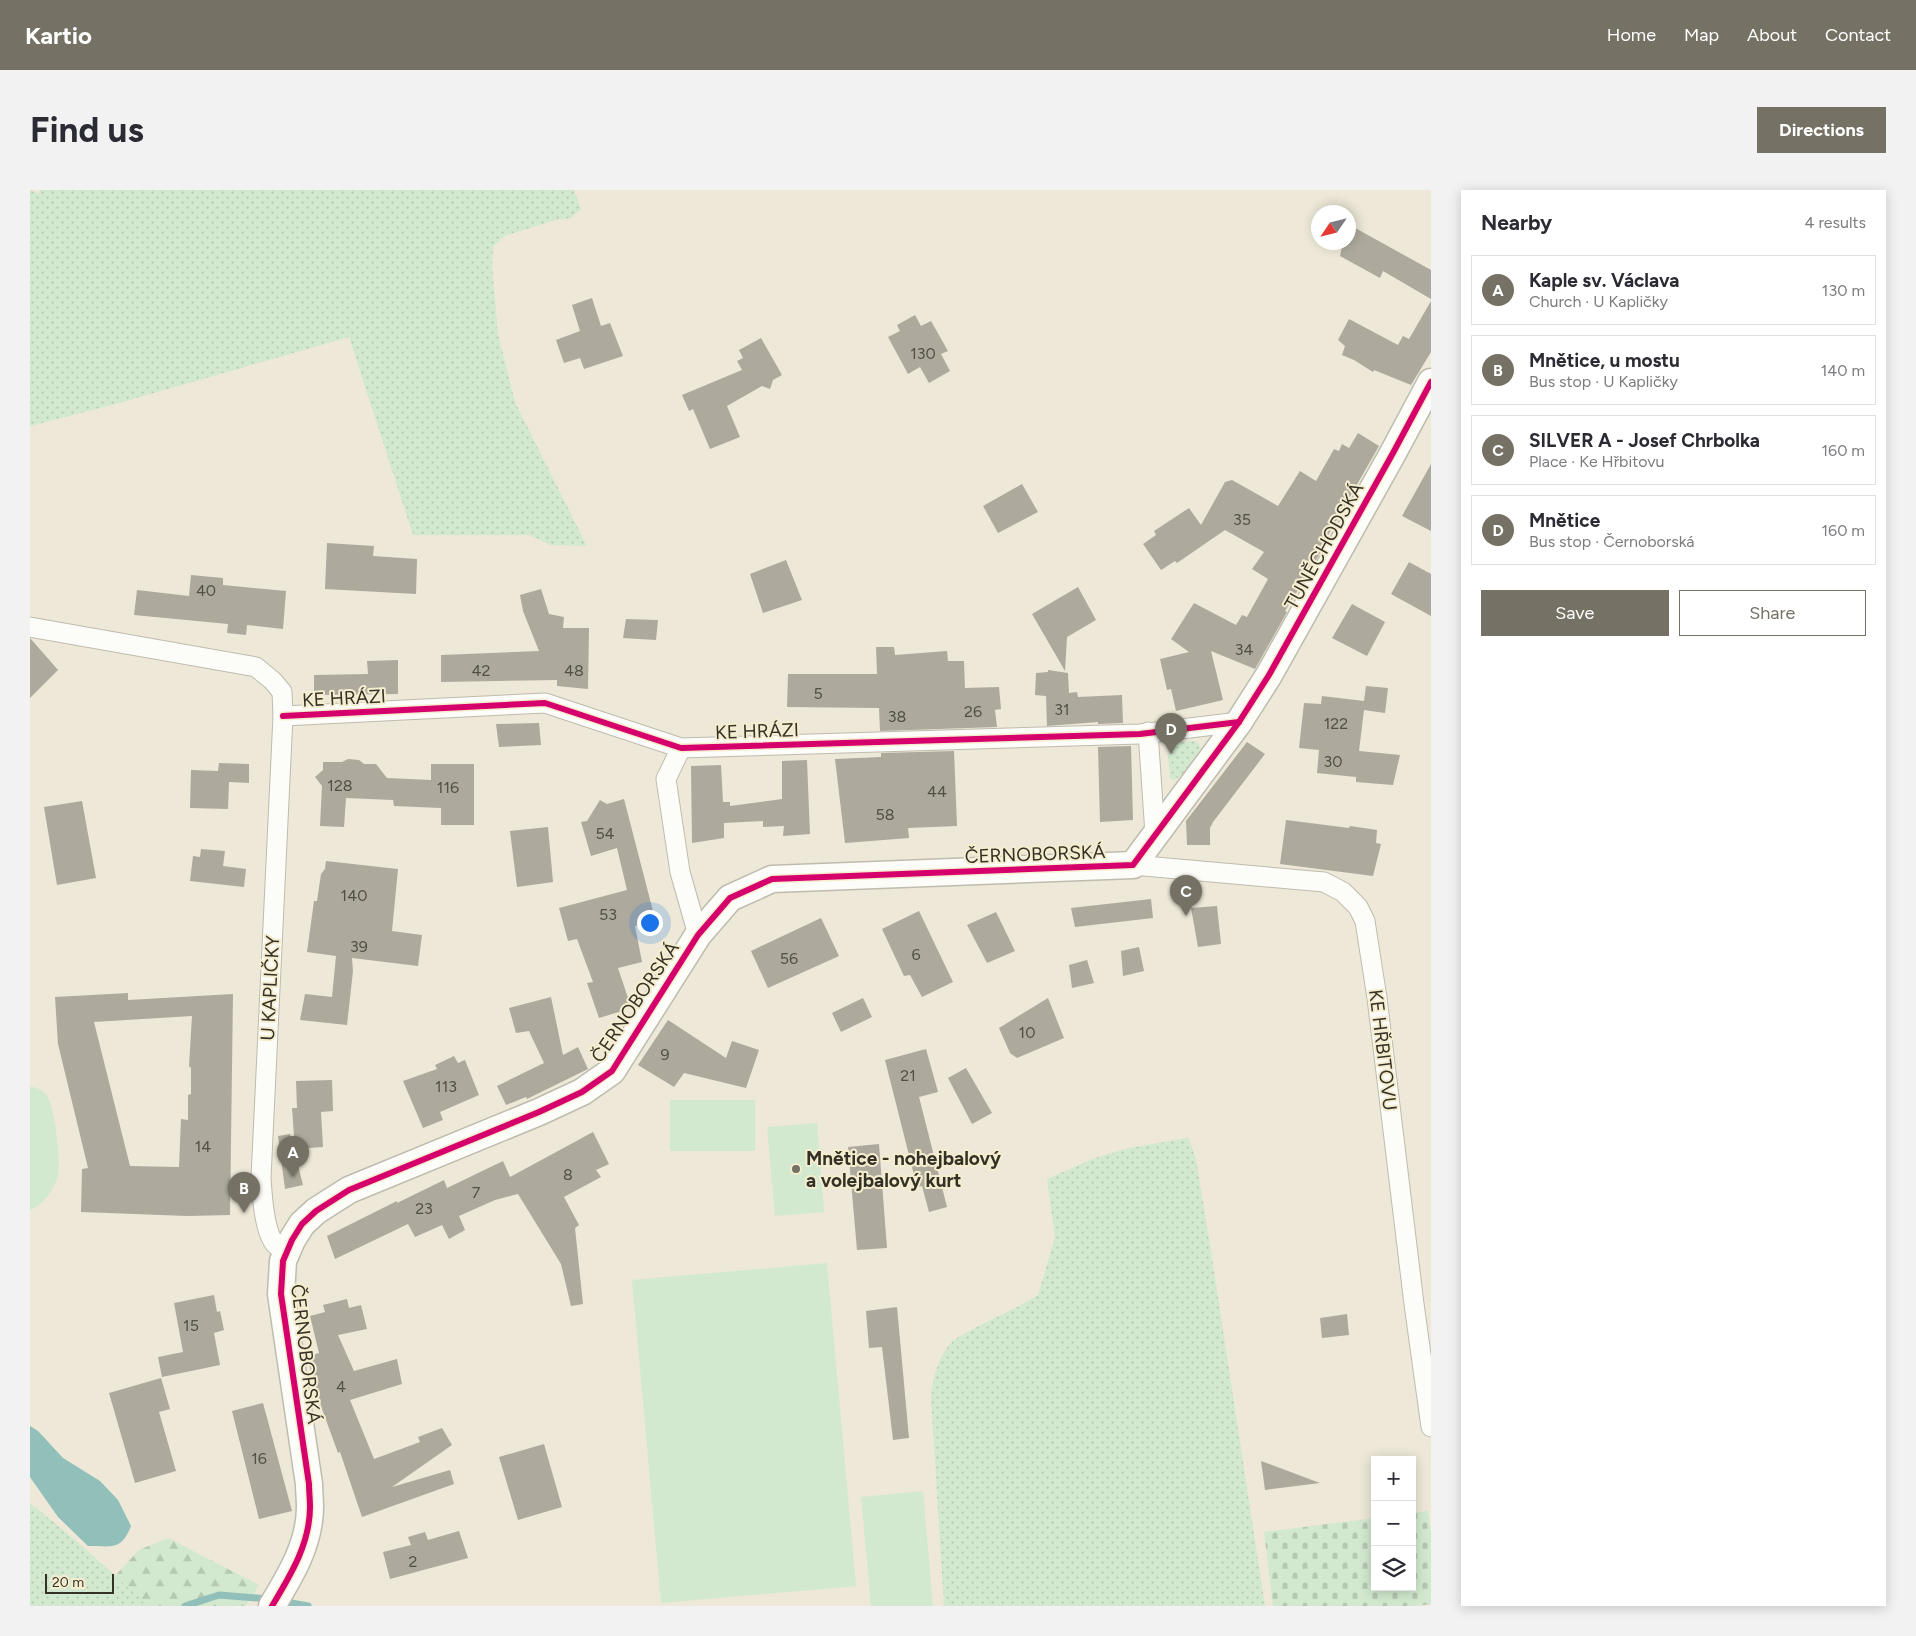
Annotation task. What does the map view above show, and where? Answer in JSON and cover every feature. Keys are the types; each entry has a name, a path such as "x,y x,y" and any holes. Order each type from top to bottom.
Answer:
{"street":[{"name":"TUNĚCHODSKÁ","path":"1238,722 1269,675 1431,382"},
{"name":"KE HRÁZI","path":"30,627 256,667 273,681 282,692 283,716 545,704 681,748 1128,735 1238,722"},
{"name":"U KAPLIČKY","path":"283,716 261,1178 264,1214 272,1240 286,1251"},
{"name":"ČERNOBORSKÁ","path":"272,1606 295,1567 304,1545 310,1508 309,1484 283,1313 281,1275 286,1251 302,1224 316,1211 349,1190 539,1112 582,1092 612,1070 698,935 730,898 772,879 1133,865 1238,722"},
{"path":"1148,732 1155,834"},
{"path":"681,748 666,779 680,872 698,935"},
{"name":"KE HŘBITOVU","path":"1133,865 1324,882 1343,892 1358,907 1364,921 1377,998 1414,1304 1431,1427"}],"green space":[{"path":"30,190 39,194 40,190 574,190 581,209 571,218 556,220 504,236 493,247 492,266 498,334 515,402 587,546 550,545 530,535 413,535 349,337 112,405 30,426"},
{"path":"1196,741 1200,746 1194,761 1181,776 1172,780 1170,778 1167,743"},
{"path":"30,1087 43,1091 51,1104 57,1136 59,1168 51,1191 40,1204 30,1210"},
{"path":"670,1100 755,1100 755,1151 670,1151"},
{"name":"Mnětice - nohejbalový a volejbalový kurt","path":"817,1123 824,1212 775,1216 767,1127"},
{"path":"1188,1138 1196,1159 1265,1606 944,1606 931,1398 933,1383 940,1360 948,1347 957,1338 1038,1295 1055,1237 1047,1179 1095,1158 1129,1148"},
{"path":"827,1263 856,1586 661,1603 632,1280"},
{"path":"923,1491 933,1606 871,1606 861,1497"},
{"path":"30,1503 145,1602 140,1606 30,1606"},
{"path":"1428,1511 1431,1531 1431,1604 1417,1606 1273,1606 1264,1532 1371,1519 1371,1591 1416,1591 1416,1512"},
{"path":"168,1538 259,1585 246,1606 140,1606 144,1602 115,1576 139,1550"}],"water":[{"path":"30,1426 38,1431 63,1458 100,1481 118,1500 131,1526 123,1540 110,1546 88,1546 58,1517 30,1477"}],"building":[{"path":"1356,228 1431,270 1431,299 1383,271 1380,278 1340,256 1341,250 1356,250"},
{"path":"592,298 601,326 610,323 623,356 584,369 580,358 564,363 556,340 580,331 572,305"},
{"path":"1431,301 1431,352 1411,385 1374,370 1373,372 1342,355 1345,346 1338,340 1349,319 1398,345 1403,336 1409,339"},
{"path":"915,315 921,326 931,321 948,351 941,354 950,371 929,383 920,367 908,374 888,337 900,331 897,325"},
{"path":"761,338 782,375 773,380 770,389 762,386 727,406 740,437 710,449 693,409 689,411 682,395 742,370 737,361 743,358 739,350"},
{"path":"1358,433 1379,446 1327,537 1310,571 1285,611 1287,612 1255,669 1211,651 1223,700 1176,711 1171,689 1167,690 1160,659 1189,652 1171,639 1194,603 1236,625 1242,615 1247,617 1268,579 1252,569 1264,552 1225,530 1177,563 1175,561 1161,570 1143,544 1156,535 1154,531 1189,508 1201,525 1225,482 1232,480 1278,506 1300,471 1316,481 1334,449 1339,451 1342,444 1349,448"},
{"path":"1431,464 1431,531 1402,516"},
{"path":"1022,484 1038,512 998,533 983,506"},
{"path":"327,543 374,546 373,556 417,559 416,594 325,589"},
{"path":"786,560 802,600 763,613 750,574"},
{"path":"1409,562 1431,574 1431,616 1391,594"},
{"path":"191,575 223,578 223,585 286,591 283,629 247,625 246,635 227,633 228,624 134,615 137,590 189,596"},
{"path":"1078,587 1096,620 1067,637 1065,671 1032,614"},
{"path":"541,589 549,614 564,617 563,628 589,628 588,689 557,686 557,680 441,682 441,655 539,651 523,611 520,595"},
{"path":"1352,604 1385,622 1367,656 1332,638"},
{"path":"626,619 658,620 656,640 623,638"},
{"path":"30,638 58,670 30,698"},
{"path":"876,647 894,647 895,655 947,651 948,661 964,661 965,688 999,687 1001,709 995,710 997,727 880,731 879,708 787,707 788,674 877,674"},
{"path":"398,660 398,694 314,695 314,675 368,674 367,661"},
{"path":"1048,670 1068,673 1069,693 1077,692 1078,697 1122,695 1123,723 1098,724 1098,722 1047,726 1046,696 1035,695 1036,673 1048,672"},
{"path":"1366,686 1388,688 1385,713 1364,710 1359,751 1400,755 1393,785 1356,782 1356,777 1317,773 1319,750 1299,748 1304,703 1321,704 1322,696 1364,701"},
{"path":"539,723 541,745 499,747 496,724"},
{"path":"1247,742 1265,754 1213,822 1210,828 1210,845 1187,845 1186,821"},
{"path":"1131,746 1133,820 1100,822 1098,747"},
{"path":"954,751 957,826 908,828 909,838 845,843 835,759 881,757 881,753"},
{"path":"348,759 359,760 364,764 376,764 387,778 431,780 431,764 474,764 474,825 441,825 441,808 394,806 393,800 346,798 344,827 320,826 322,786 315,777 323,770 323,762 342,762"},
{"path":"807,760 810,834 783,836 784,826 763,827 763,821 724,823 724,838 692,843 691,766 721,765 723,802 730,802 730,806 782,799 782,761"},
{"path":"219,763 249,764 249,783 229,782 228,809 190,808 191,770 218,771"},
{"path":"624,799 654,915 639,919 640,925 635,926 642,962 618,968 629,1001 622,1011 599,1018 587,983 593,982 577,939 568,941 559,908 627,890 617,848 591,856 581,822 587,821 600,800 607,804"},
{"path":"82,801 96,878 57,885 44,807"},
{"path":"1286,820 1377,830 1376,843 1381,844 1373,876 1280,864"},
{"path":"548,827 553,882 517,887 510,831"},
{"path":"201,849 225,851 223,866 246,869 244,887 190,881 193,856 200,857"},
{"path":"326,861 398,869 392,931 422,935 418,966 352,958 353,971 347,1025 300,1020 305,994 332,997 336,956 307,952 314,901 317,901 321,874 325,869"},
{"path":"1151,899 1153,918 1075,927 1071,908"},
{"path":"1217,906 1221,944 1198,947 1191,908"},
{"path":"919,911 953,982 922,997 910,975 904,976 882,929"},
{"path":"996,912 1015,951 987,963 967,925"},
{"path":"821,918 839,956 768,988 751,951"},
{"path":"1139,947 1144,971 1123,976 1121,951"},
{"path":"1087,960 1094,983 1072,988 1069,965"},
{"path":"128,993 128,1000 233,994 230,1215 188,1216 81,1212 82,1169 88,1168 58,1044 55,997","holes":["192,1016 189,1066 191,1068 191,1094 188,1095 188,1120 181,1119 179,1167 130,1166 94,1022"]},
{"path":"551,997 563,1055 578,1047 588,1069 527,1099 526,1097 506,1105 497,1086 544,1063 529,1031 516,1033 509,1008"},
{"path":"863,998 872,1017 841,1032 832,1013"},
{"path":"1048,998 1064,1038 1017,1058 1010,1053 999,1028"},
{"path":"668,1020 726,1058 732,1041 759,1050 746,1088 684,1073 674,1087 638,1065"},
{"path":"926,1049 938,1092 919,1097 947,1207 929,1212 922,1186 917,1187 885,1060"},
{"path":"454,1056 458,1063 465,1060 479,1095 440,1112 443,1120 423,1128 403,1081 437,1069 435,1065"},
{"path":"966,1068 992,1113 972,1124 948,1078"},
{"path":"332,1080 333,1111 321,1112 323,1147 295,1149 292,1108 297,1108 296,1081"},
{"path":"593,1132 609,1164 596,1170 601,1177 564,1197 579,1225 575,1228 583,1304 571,1306 561,1264 518,1194 495,1200 459,1216 465,1230 449,1239 442,1225 415,1237 408,1224 335,1259 327,1236 397,1201 397,1203 444,1180 447,1188 503,1161 510,1177"},
{"path":"290,1134 303,1185 285,1189 278,1136"},
{"path":"879,1144 887,1248 857,1250 848,1147"},
{"path":"214,1295 217,1312 220,1311 224,1330 214,1333 220,1365 162,1377 158,1357 183,1352 174,1303"},
{"path":"347,1299 349,1308 361,1305 367,1329 338,1335 354,1371 397,1359 402,1384 350,1400 374,1459 420,1442 418,1437 442,1428 452,1445 392,1487 450,1470 454,1484 362,1517 340,1452 338,1453 322,1409 307,1357 319,1353 310,1316 325,1312 323,1305"},
{"path":"897,1307 909,1438 893,1440 882,1347 869,1348 866,1311"},
{"path":"1347,1314 1349,1335 1322,1338 1320,1318"},
{"path":"161,1378 170,1409 159,1412 176,1471 135,1483 109,1393"},
{"path":"263,1403 292,1511 259,1519 232,1411"},
{"path":"544,1444 562,1507 518,1520 499,1457"},
{"path":"1261,1461 1320,1483 1265,1490"},
{"path":"459,1531 468,1558 390,1579 383,1552 411,1545 408,1537 425,1532 428,1540"}],"waterway":[{"path":"185,1606 219,1595 270,1599"},
{"path":"280,1601 308,1606"}],"cycle path":[{"path":"272,1606 298,1559 307,1534 309,1521 309,1484 281,1294 283,1261 292,1240 302,1224 316,1211 349,1190 539,1112 582,1092 612,1071 698,935 730,898 772,879 1133,865 1239,722 1269,675 1431,382"},
{"path":"283,716 545,703 681,748 1140,734 1239,722"}],"place":[{"name":"Mnětice","path":"1171,754"},
{"name":"SILVER A - Josef Chrbolka","path":"1186,916"},
{"name":"Mnětice - nohejbalový a volejbalový kurt","path":"796,1169"},
{"name":"Kaple sv. Václava","path":"293,1177"},
{"name":"Mnětice, u mostu","path":"244,1213"}]}
